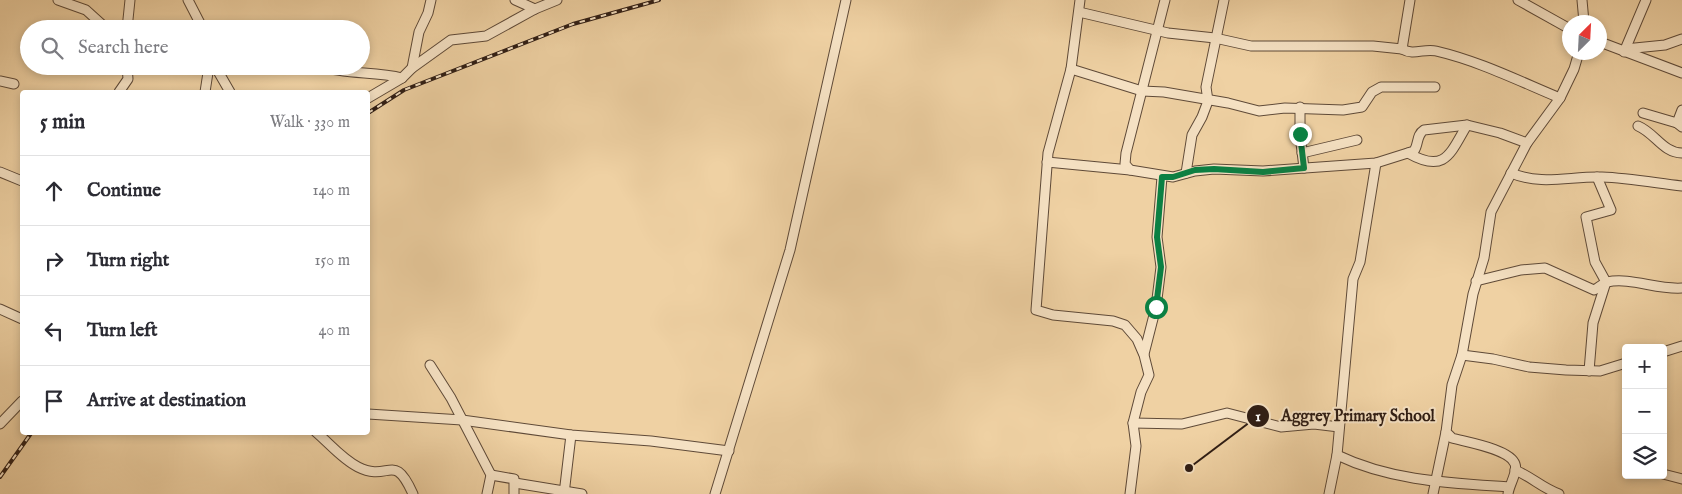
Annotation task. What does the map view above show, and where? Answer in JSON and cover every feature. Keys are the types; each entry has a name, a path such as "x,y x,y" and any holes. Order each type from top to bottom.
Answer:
{"street":[{"path":"58,0 86,10 97,20"},
{"path":"128,20 130,0"},
{"path":"188,0 198,20"},
{"path":"412,68 419,32 428,13 431,0"},
{"path":"514,0 535,9"},
{"path":"370,97 402,78 412,68 451,40 486,36 535,9 557,0"},
{"path":"715,494 790,250 845,4 850,0"},
{"path":"1080,0 1071,70 1050,136 1036,310 1039,313 1125,324 1137,339 1144,355 1149,375 1141,392 1133,423 1136,446 1130,494"},
{"path":"1130,170 1125,164 1126,153 1165,0"},
{"path":"1186,173 1192,135 1208,101 1206,87 1224,0"},
{"path":"1402,49 1410,0"},
{"path":"1518,0 1562,25"},
{"path":"1582,0 1583,15"},
{"path":"1625,51 1646,0"},
{"path":"1079,12 1184,36 1216,38 1251,46 1365,46 1402,49 1413,53 1435,51 1456,57 1560,98"},
{"path":"1625,51 1665,45 1682,39"},
{"path":"1607,45 1682,73"},
{"path":"1433,494 1446,432 1452,385 1462,355 1476,281 1484,258 1491,212 1527,143 1560,98 1577,60"},
{"path":"1071,70 1142,91 1164,92 1208,101 1228,102 1259,111 1300,108 1353,109 1362,107 1372,92 1381,88 1435,88"},
{"path":"370,73 402,78"},
{"path":"120,90 128,79 128,75"},
{"path":"205,90 208,75"},
{"path":"220,75 229,90"},
{"path":"0,81 14,84"},
{"path":"1300,108 1304,168"},
{"path":"1643,113 1679,125 1682,110"},
{"path":"1047,162 1130,170 1162,177 1173,177 1214,169 1263,172 1376,163 1415,149 1419,134 1424,130 1467,125 1500,133 1527,143"},
{"path":"1408,153 1428,162 1439,162 1452,152 1467,125"},
{"path":"1638,126 1646,129 1667,150 1682,153"},
{"path":"1302,153 1357,140"},
{"path":"1329,494 1337,455 1353,279 1360,262 1376,163"},
{"path":"0,172 20,180"},
{"path":"1512,173 1526,179 1539,180 1597,177 1682,183"},
{"path":"1144,355 1156,307 1161,267 1157,237 1162,177"},
{"path":"1589,371 1593,323 1606,282 1595,262 1586,217 1592,214 1606,213 1611,210 1597,177"},
{"path":"1476,281 1521,270 1545,268 1594,290 1606,282 1624,282 1668,289 1682,288"},
{"path":"0,309 20,318"},
{"path":"1667,351 1682,346"},
{"path":"1462,355 1493,359 1529,367 1589,371 1600,371 1622,364"},
{"path":"430,365 451,398 490,475 487,494"},
{"path":"0,424 20,403"},
{"path":"1133,423 1182,424 1227,413 1281,427 1314,424 1339,427"},
{"path":"370,414 462,420 571,435 660,442 729,452"},
{"path":"1337,455 1377,469 1435,482 1508,491 1515,470 1515,464 1507,454 1452,438 1446,432"},
{"path":"320,435 359,468 372,472 395,470 401,472 413,494"},
{"path":"564,493 571,435"},
{"path":"1515,470 1532,478 1544,489 1559,494"},
{"path":"490,475 512,478 516,483 564,493 582,494"},
{"path":"1667,475 1682,479"},
{"path":"514,494 516,483"}],"railway":[{"path":"370,112 404,90 573,24 659,0"},
{"path":"0,477 30,435"}],"place":[{"name":"Aggrey Primary School","path":"1189,468"}],"route":[{"path":"1156,307 1161,267 1157,237 1162,177 1181,176 1195,170 1214,169 1263,172 1304,168 1300,134"}]}
